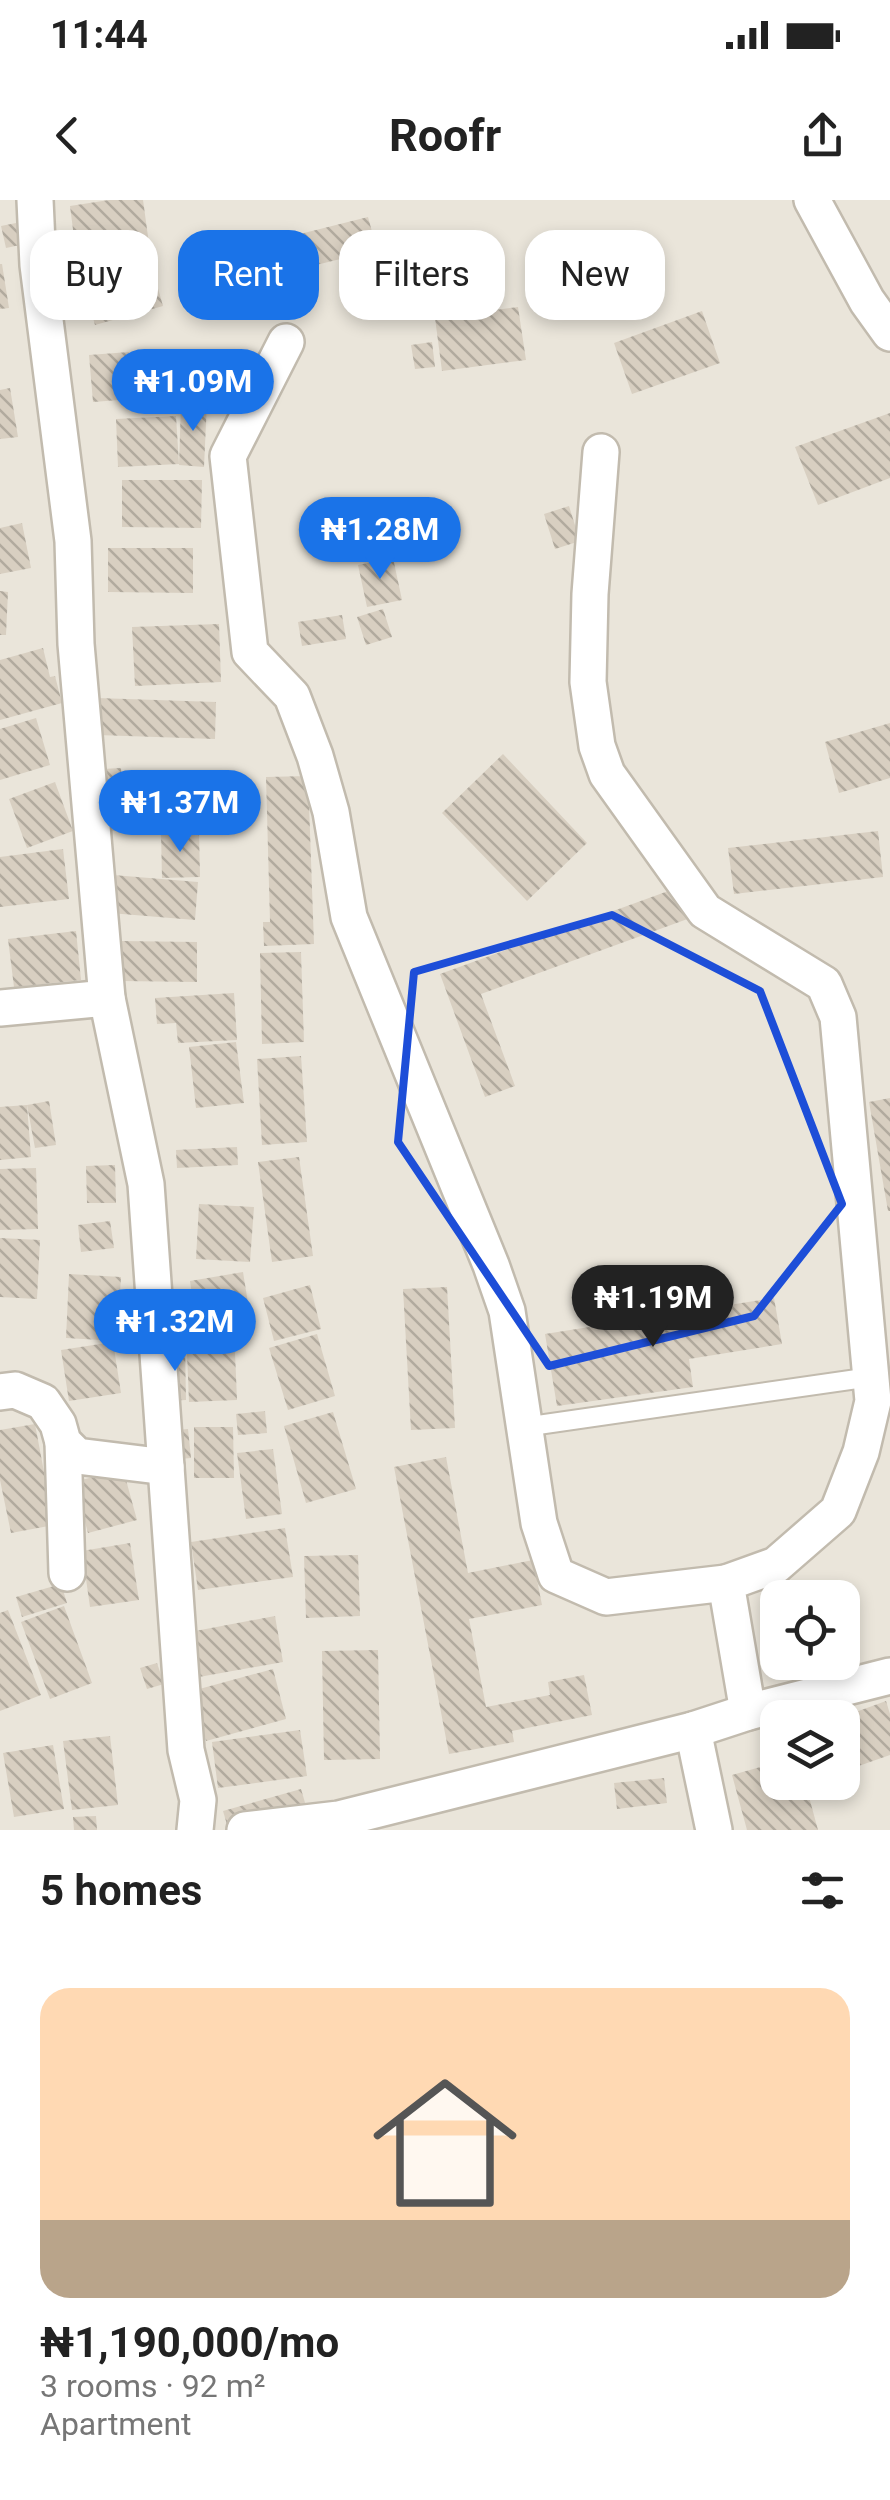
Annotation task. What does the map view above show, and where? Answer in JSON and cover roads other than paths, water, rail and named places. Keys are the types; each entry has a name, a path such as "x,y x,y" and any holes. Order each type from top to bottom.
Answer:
{"street":[{"path":"35,200 38,265 73,540 76,644 107,998 146,1184 186,1750 198,1800 195,1830"},
{"path":"812,200 867,300 890,332"},
{"path":"286,342 228,456 250,652 292,696 331,812 349,917 507,1312 539,1522 556,1575 606,1597 726,1583 776,1565 838,1512 873,1402 838,1017 831,1000 824,984 813,976 706,911 606,774 597,746 588,682 601,452"},
{"path":"0,1008 107,998"},
{"path":"0,1392 15,1390 44,1402 58,1424 64,1442 67,1573"},
{"path":"64,1442 77,1456 166,1467"},
{"path":"726,1583 748,1712"},
{"path":"245,1830 340,1824 890,1676"},
{"path":"693,1730 714,1830"}],"lane":[{"path":"524,1426 871,1377"}]}
